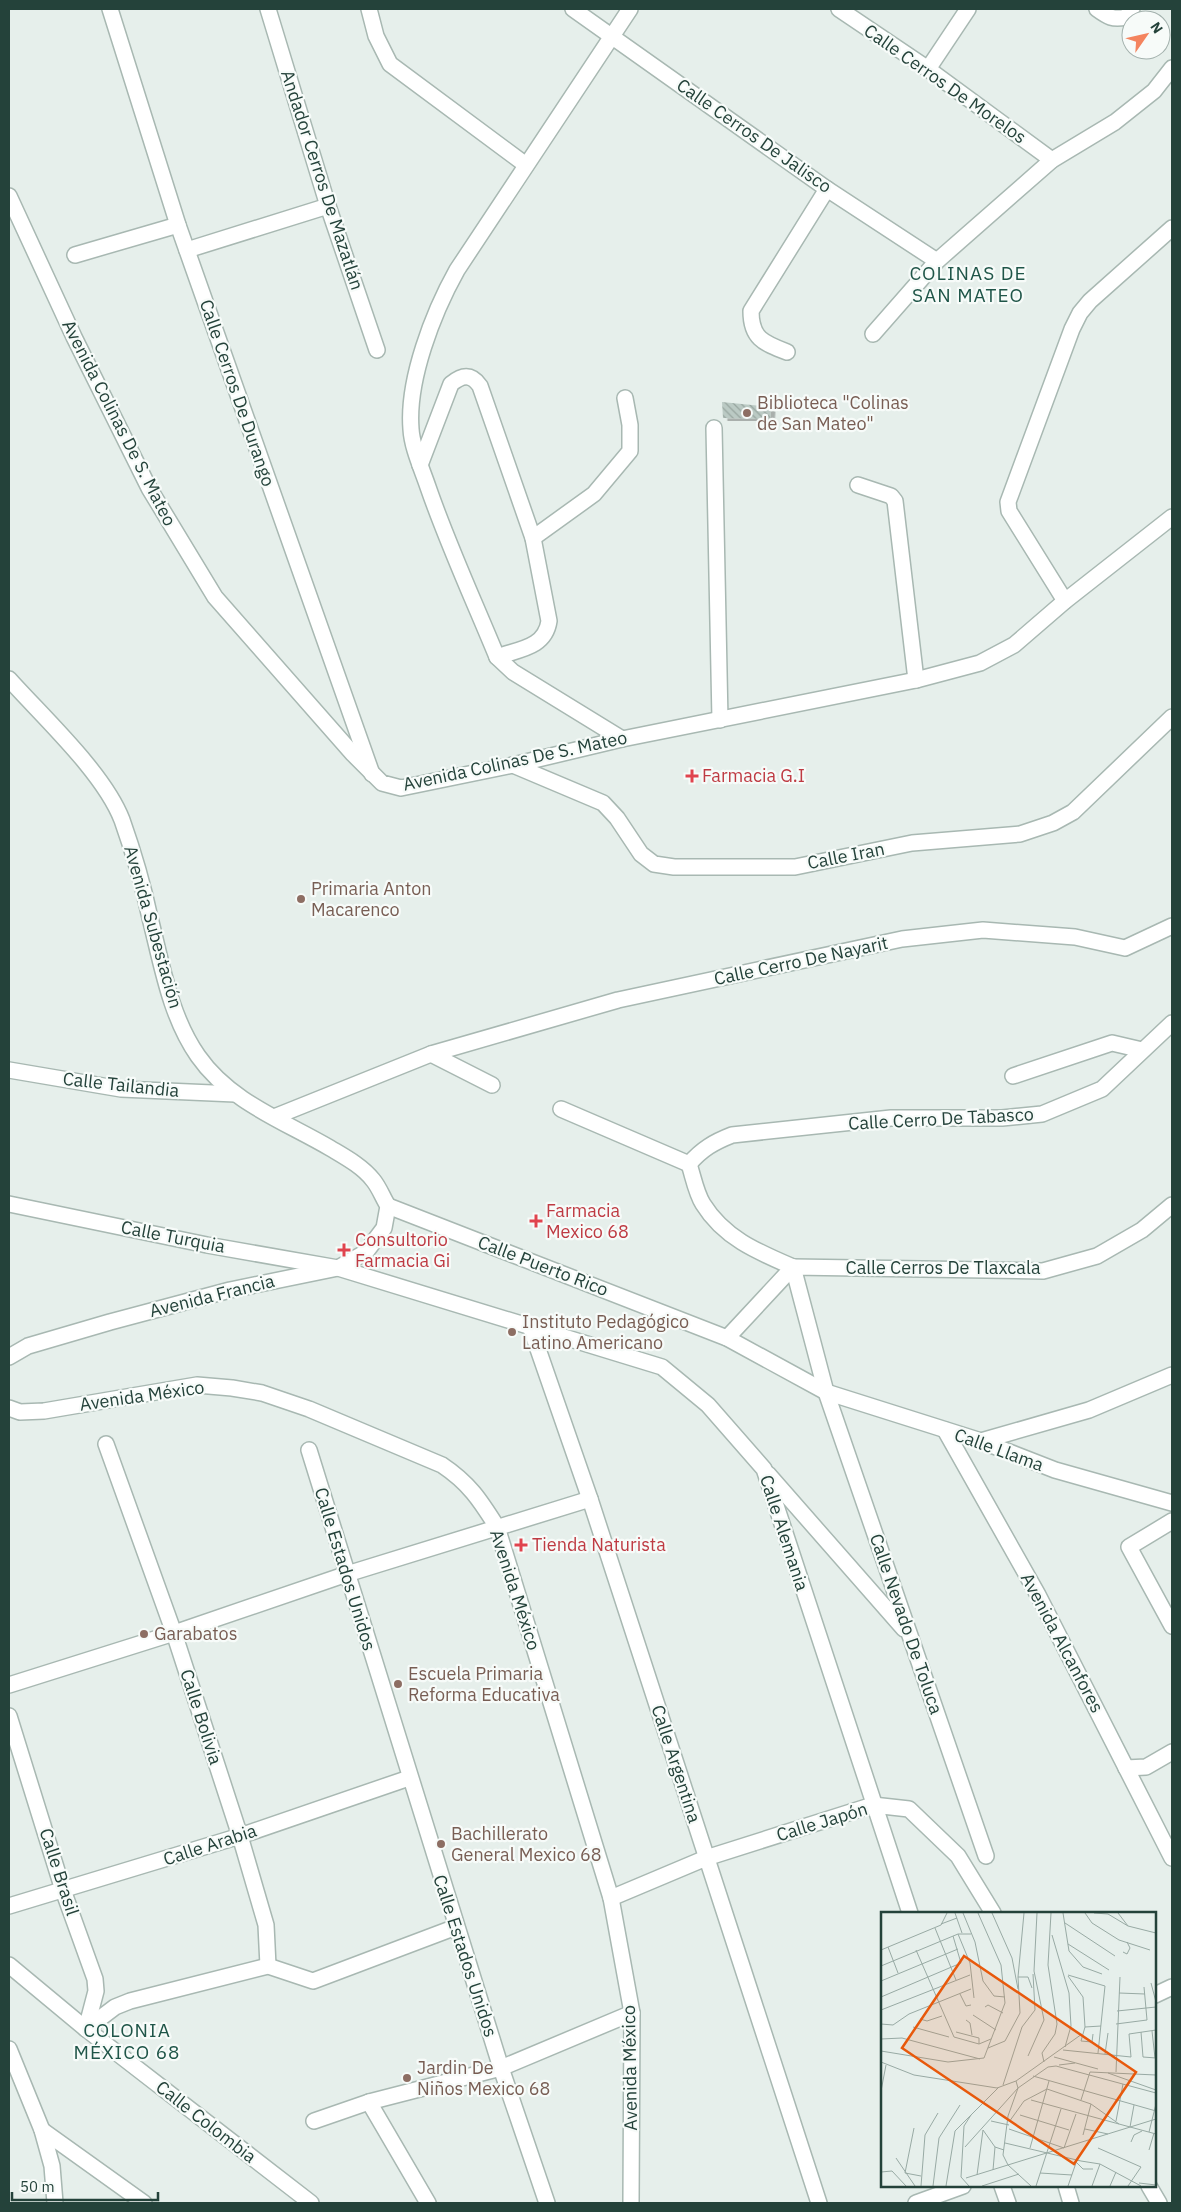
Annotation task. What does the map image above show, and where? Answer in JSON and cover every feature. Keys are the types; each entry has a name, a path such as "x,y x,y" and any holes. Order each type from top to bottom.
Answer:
{"street":[{"name":"Calle Cerros De Durango","path":"110,9 178,225 372,774"},
{"name":"Andador Cerros De Mazatlán","path":"268,9 328,206 377,350"},
{"path":"369,9 376,36 390,64 526,165"},
{"name":"Calle Cerros De Jalisco","path":"573,9 827,189 937,261"},
{"path":"622,739 513,672 497,657 437,512 420,465 411,431 411,393 440,300 473,244 630,9"},
{"name":"Calle Cerros De Morelos","path":"839,9 928,69 1052,160"},
{"path":"928,69 968,9"},
{"path":"1097,9 1109,18 1116,19 1121,17"},
{"path":"873,334 937,261 1052,160 1121,117 1154,91 1172,68"},
{"path":"787,352 764,344 751,326 751,311 827,189"},
{"name":"Avenida Colinas De S. Mateo","path":"9,196 74,337 149,488 215,597 372,774 382,782 401,788 513,765 622,739 916,680 980,663 1014,646 1065,602 1172,517"},
{"path":"187,250 328,206"},
{"path":"75,256 178,225"},
{"path":"1065,602 1009,511 1008,502 1072,329 1080,313 1090,301 1172,228"},
{"path":"420,465 451,384 460,377 467,376 476,379 533,538 549,621 547,633 538,643 497,657"},
{"path":"533,538 594,494 630,451 630,425 624,398"},
{"path":"714,428 720,720"},
{"path":"858,485 891,496 895,501 916,680"},
{"name":"Avenida Subestación","path":"9,679 96,775 111,795 122,820 174,1008 198,1056 216,1079 234,1094 352,1161 373,1180 388,1206"},
{"name":"Calle Iran","path":"513,765 603,803 617,818 641,854 654,864 674,867 795,867 912,843 1020,834 1053,823 1073,812 1172,716"},
{"name":"Calle Cerro De Nayarit","path":"431,1054 618,1000 902,939 983,930 1075,938 1125,948 1172,926"},
{"name":"Calle Cerro De Tabasco","path":"689,1164 701,1151 713,1143 732,1135 890,1118 1002,1118 1042,1114 1102,1089 1172,1023"},
{"path":"1013,1076 1112,1042 1142,1050"},
{"path":"274,1117 431,1054 492,1085"},
{"name":"Calle Tailandia","path":"9,1070 121,1089 234,1094"},
{"path":"560,1109 689,1164 702,1203 722,1229 750,1249 793,1267 726,1338 826,1392"},
{"name":"Calle Turquia","path":"9,1204 338,1268"},
{"name":"Calle Cerros De Tlaxcala","path":"793,1267 1043,1271 1098,1256 1142,1230 1172,1205"},
{"name":"Avenida Francia","path":"9,1357 28,1346 110,1322 230,1290 338,1268 366,1252 384,1228 388,1206"},
{"name":"Calle Puerto Rico","path":"388,1206 726,1338"},
{"name":"Calle Nevado De Toluca","path":"793,1267 826,1392 986,1856"},
{"name":"Calle Alemania","path":"338,1268 662,1367 708,1405 764,1469 873,1806 910,1912"},
{"name":"Calle Argentina","path":"530,1326 590,1499 819,2203"},
{"path":"981,1441 1089,1410 1172,1375"},
{"name":"Avenida México","path":"9,1408 20,1412 44,1411 197,1386 262,1393 309,1409 442,1465 460,1477 476,1493 497,1527 611,1898 632,2013 631,2203"},
{"name":"Calle Llama","path":"826,1392 981,1441 1055,1470 1172,1503"},
{"name":"Avenida Alcanfores","path":"945,1430 1038,1595 1126,1768 1166,1832 1172,1858"},
{"name":"Calle Bolivia","path":"106,1444 174,1633 240,1836 266,1925 268,1966"},
{"name":"Calle Estados Unidos","path":"309,1450 456,1927 547,2203"},
{"path":"764,1469 910,1636"},
{"path":"9,1686 174,1633 347,1574 590,1499"},
{"path":"1172,1521 1129,1546 1172,1626"},
{"name":"Calle Brasil","path":"9,1716 63,1890 95,1978 96,1992 86,2029"},
{"path":"1126,1768 1146,1766 1172,1752"},
{"name":"Calle Arabia","path":"9,1906 240,1836 409,1778"},
{"name":"Calle Japón","path":"611,1898 706,1858 873,1806 909,1809 958,1856 991,1912"},
{"path":"86,2029 115,2007 130,2001 268,1966 312,1981 456,1927"},
{"name":"Calle Colombia","path":"9,1965 86,2029 304,2200"},
{"path":"1156,1995 1172,1987"},
{"path":"314,2121 369,2102 501,2068 632,2013"},
{"path":"9,2049 42,2130 52,2166 55,2203"},
{"path":"369,2102 428,2203"},
{"path":"42,2130 144,2203"},
{"path":"916,2203 960,2187"},
{"path":"1002,2187 1008,2203"},
{"path":"1066,2187 1071,2203"},
{"path":"1150,2187 1159,2203"}],"building":[{"name":"Biblioteca \"Colinas de San Mateo\"","path":"722,402 771,407 770,419 723,418"}],"place":[{"name":"Biblioteca \"Colinas de San Mateo\"","path":"747,413"},
{"name":"Farmacia G.I","path":"692,776"},
{"name":"Primaria Anton Macarenco","path":"301,899"},
{"name":"Farmacia Mexico 68","path":"536,1221"},
{"name":"Consultorio Farmacia Gi","path":"344,1250"},
{"name":"Instituto Pedagógico Latino Americano","path":"512,1332"},
{"name":"Tienda Naturista","path":"521,1545"},
{"name":"Garabatos","path":"144,1634"},
{"name":"Escuela Primaria Reforma Educativa","path":"398,1684"},
{"name":"Bachillerato General Mexico 68","path":"441,1844"},
{"name":"Jardin De Niños Mexico 68","path":"407,2078"}],"district":[{"name":"COLINAS DE SAN MATEO","path":"968,284"},
{"name":"COLONIA MÉXICO 68","path":"127,2041"}]}
